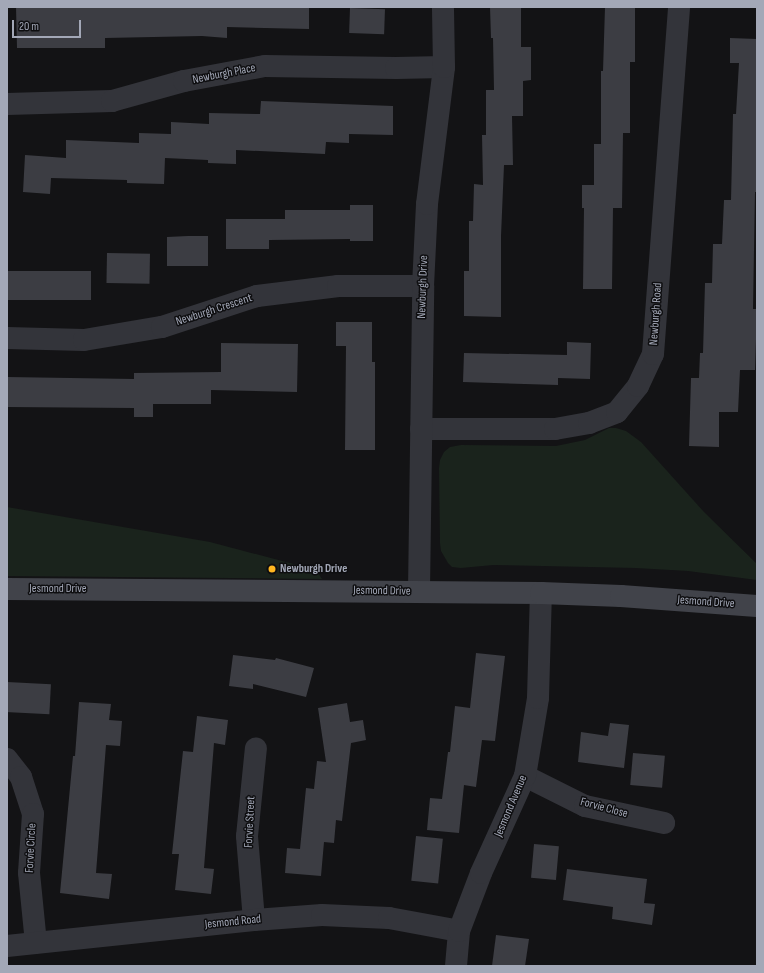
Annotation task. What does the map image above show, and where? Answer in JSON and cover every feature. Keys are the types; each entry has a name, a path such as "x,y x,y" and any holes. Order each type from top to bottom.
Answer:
{"street":[{"name":"Newburgh Drive","path":"419,591 423,286 427,204 444,67 443,7"},
{"name":"Newburgh Road","path":"421,428 555,429 589,423 617,412 638,386 653,354 679,7"},
{"name":"Newburgh Place","path":"7,104 112,101 184,81 264,66 444,67"},
{"name":"Newburgh Crescent","path":"7,338 84,340 162,327 257,296 338,286 423,286"},
{"name":"Jesmond Drive","path":"7,589 541,592 757,606"},
{"name":"Jesmond Avenue","path":"456,966 459,931 481,874 526,776 538,698 541,592"},
{"name":"Forvie Street","path":"254,920 248,836 256,748"},
{"name":"Forvie Circle","path":"7,760 21,777 33,814 29,873 36,943"},
{"name":"Forvie Close","path":"526,776 585,806 664,823"},
{"name":"Jesmond Road","path":"7,946 254,920 340,915 389,918 459,931"}],"shaded area":[{"path":"609,428 616,428 626,431 641,442 704,512 757,564 757,580 688,571 636,568 493,565 461,568 452,567 448,563 441,551 440,543 439,468 440,460 444,452 450,447 461,445 556,446 585,440"},
{"path":"7,507 210,542 316,570 322,579 7,576"}],"building":[{"path":"16,7 309,7 309,29 227,27 227,38 202,36 105,38 105,48 17,48"},
{"path":"490,7 521,7 521,47 531,47 531,80 523,81 523,116 512,116 513,165 504,165 501,236 501,317 464,316 464,271 469,271 469,221 473,221 474,184 483,185 482,135 486,135 486,90 494,90 493,38 491,38"},
{"path":"605,7 635,7 635,62 630,62 630,133 623,133 622,208 613,208 612,289 583,289 584,208 582,208 582,185 594,185 594,144 601,144 601,71 603,71"},
{"path":"350,8 385,9 384,34 349,33"},
{"path":"730,38 757,39 757,192 755,192 753,309 757,309 755,370 740,370 738,412 719,412 719,447 689,446 691,378 699,378 700,353 703,353 705,283 712,283 713,244 722,244 724,200 731,200 733,114 736,114 739,63 730,63"},
{"path":"261,101 393,106 393,135 349,134 349,143 326,142 325,154 236,150 236,164 208,163 208,160 165,158 164,184 127,183 127,180 51,178 50,194 23,192 25,155 66,158 66,140 139,143 139,133 171,134 171,122 209,124 209,113 260,114"},
{"path":"350,205 373,205 373,241 350,241 350,239 269,240 269,249 226,249 226,219 285,219 285,210 350,210"},
{"path":"208,236 208,266 167,266 167,237"},
{"path":"107,253 150,254 149,284 106,283"},
{"path":"7,271 91,271 91,300 7,300"},
{"path":"336,322 372,322 372,362 375,362 375,450 345,450 346,346 336,346"},
{"path":"567,342 591,343 590,379 558,378 558,385 463,382 464,353 567,355"},
{"path":"221,343 298,344 297,392 211,390 211,404 153,404 153,417 134,417 134,408 7,407 7,377 134,379 134,373 221,372"},
{"path":"476,653 505,656 495,741 482,740 476,787 464,785 459,833 427,830 430,798 442,799 448,752 450,752 455,706 470,708"},
{"path":"233,655 275,660 276,658 314,668 306,697 253,684 253,689 229,686"},
{"path":"7,682 51,684 49,714 7,712"},
{"path":"79,702 111,704 109,720 122,721 120,746 106,745 96,873 112,874 109,899 60,893 73,756 75,756"},
{"path":"347,703 350,722 363,720 366,740 351,743 342,821 336,820 334,843 324,842 321,876 285,873 287,848 300,849 306,788 314,789 317,761 326,762 318,708"},
{"path":"197,716 228,720 225,745 214,743 204,868 214,869 211,894 175,890 179,854 172,854 183,751 193,752"},
{"path":"610,723 629,725 624,768 578,762 581,732 608,736"},
{"path":"633,753 665,756 662,788 630,785"},
{"path":"416,836 443,839 438,884 411,881"},
{"path":"534,844 559,846 556,880 531,878"},
{"path":"567,869 647,879 644,903 655,904 652,925 612,919 613,907 563,900"},
{"path":"496,935 529,939 525,966 492,966"}],"place":[{"name":"Newburgh Drive","path":"272,569"}]}
